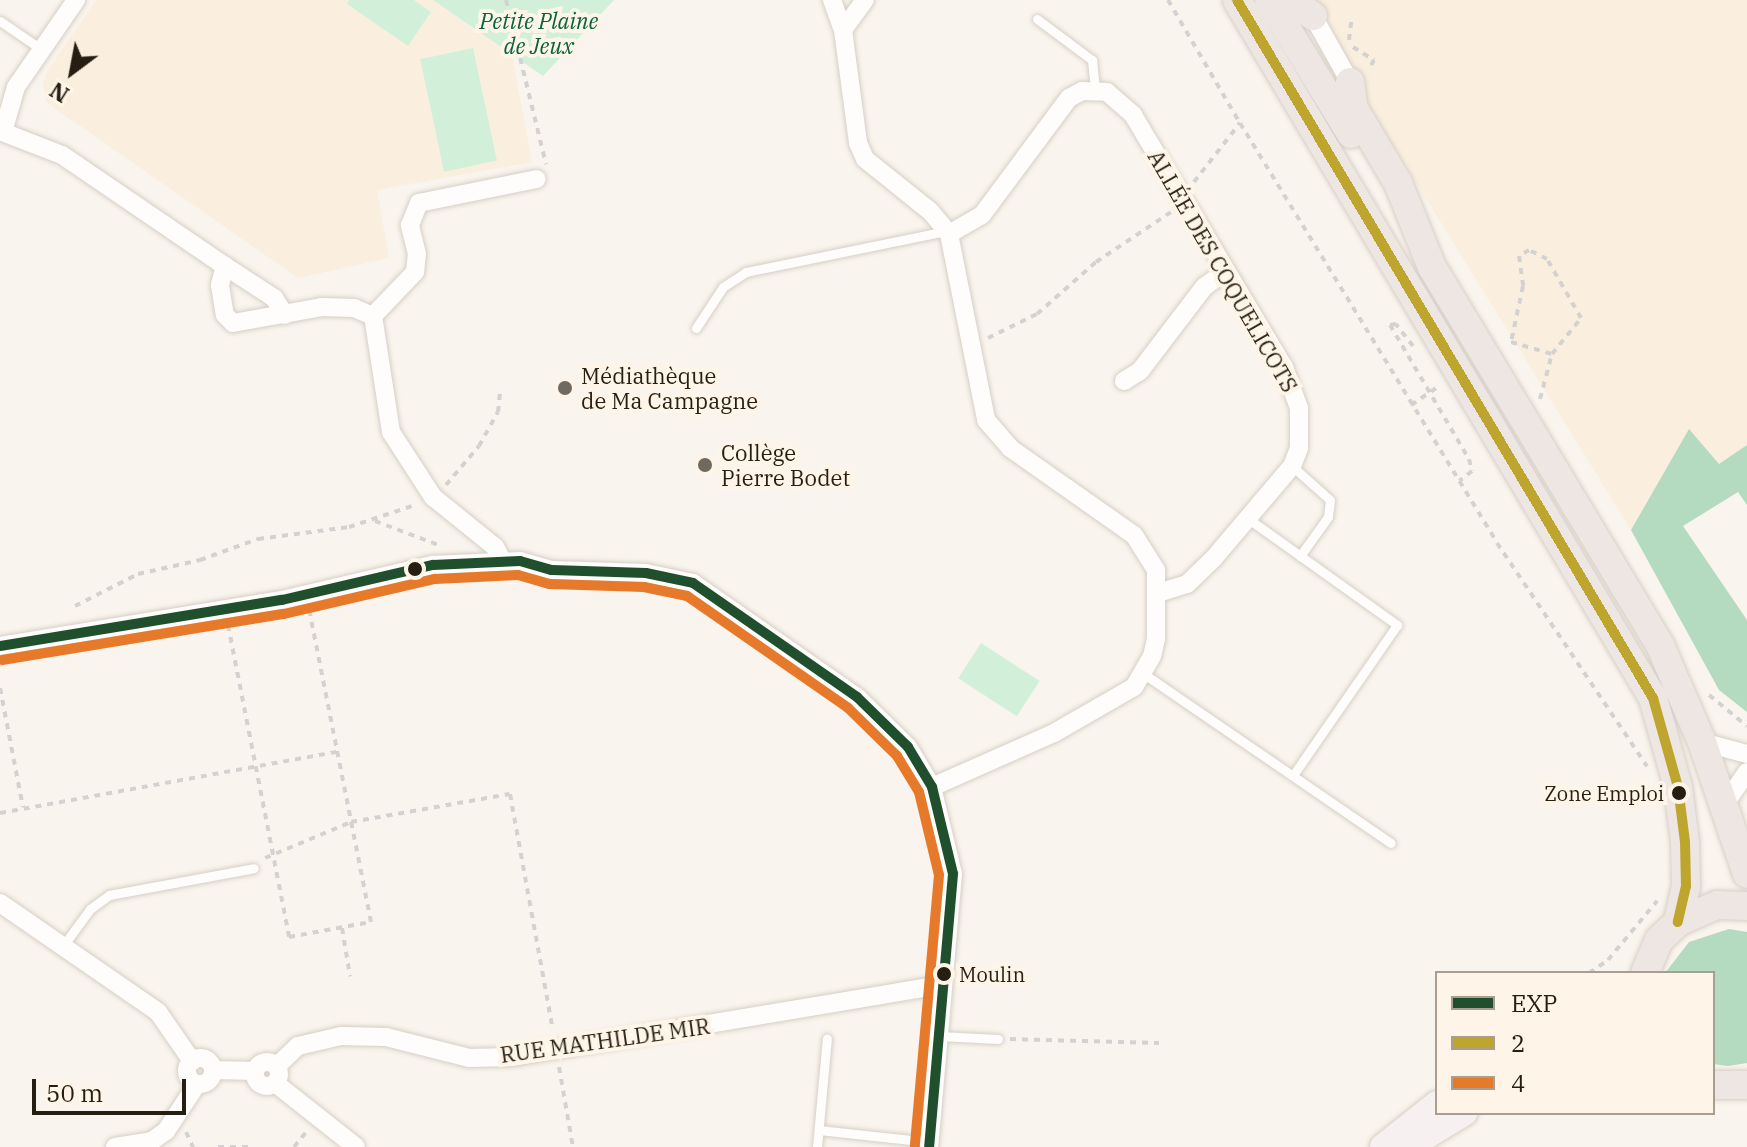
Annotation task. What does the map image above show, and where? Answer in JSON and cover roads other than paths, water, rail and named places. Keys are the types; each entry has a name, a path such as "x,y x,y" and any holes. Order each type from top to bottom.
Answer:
{"main road":[{"path":"1237,0 1653,698 1675,774 1685,842 1686,886 1678,922"},
{"path":"1269,0 1632,594 1702,742 1747,874"},
{"path":"1290,0 1313,16"},
{"path":"1350,82 1354,109 1398,183 1432,267"},
{"path":"1646,971 1659,940 1678,922 1717,905 1747,906"},
{"path":"1715,1085 1747,1085"},
{"path":"1383,1147 1435,1106"},
{"path":"1408,1147 1461,1115"}],"street":[{"path":"76,0 16,87 1,132 62,155 274,298 285,315"},
{"path":"832,0 843,30 858,143 865,159 930,211 948,233 981,407 994,432 1134,535 1149,553 1158,593 1156,639 1144,674 1116,699 932,787"},
{"path":"843,30 865,0"},
{"path":"1313,16 1350,82"},
{"path":"948,233 982,215 1069,98 1095,90"},
{"name":"ALLÉE DES COQUELICOTS","path":"1095,90 1121,100 1133,115 1294,386 1300,427 1292,466 1250,520 1187,584 1158,593"},
{"path":"373,316 415,272 417,254 410,225 419,203 537,179"},
{"path":"225,266 220,285 228,320 238,324 336,306 373,316"},
{"path":"1124,381 1140,371 1204,287 1225,272"},
{"path":"373,316 391,432 433,497 495,547 502,560"},
{"path":"0,646 225,611 458,563 502,560 569,572 646,573 693,583 857,697 908,747 932,787 953,874 929,1144"},
{"path":"1702,742 1747,754"},
{"path":"1724,805 1747,772"},
{"path":"0,903 158,1012 192,1061"},
{"name":"RUE MATHILDE MIR","path":"276,1075 298,1046 361,1034 469,1058 556,1051 943,985"},
{"path":"192,1061 204,1059 213,1070 255,1071 263,1062 356,1147"},
{"path":"192,1061 187,1072 197,1084"},
{"path":"197,1084 207,1083 213,1070"},
{"path":"115,1147 152,1141 166,1131 197,1084"}],"lane":[{"path":"1037,19 1092,60 1095,90"},
{"path":"0,21 41,49"},
{"path":"696,328 723,287 746,272 948,233"},
{"path":"1292,466 1330,500 1328,517 1300,556"},
{"path":"1250,520 1397,625 1293,775"},
{"path":"1144,674 1391,843"},
{"path":"63,946 90,909 109,895 254,868"},
{"path":"939,1036 998,1039"},
{"path":"817,1147 827,1038"},
{"path":"819,1130 929,1144"}],"place":[{"name":"Médiathèque de Ma Campagne","path":"565,388"},
{"name":"Collège Pierre Bodet","path":"705,465"},
{"name":"Zone Emploi","path":"1679,793"},
{"name":"Moulin","path":"944,974"}],"park label":[{"name":"Petite Plaine de Jeux","path":"539,32"}]}
